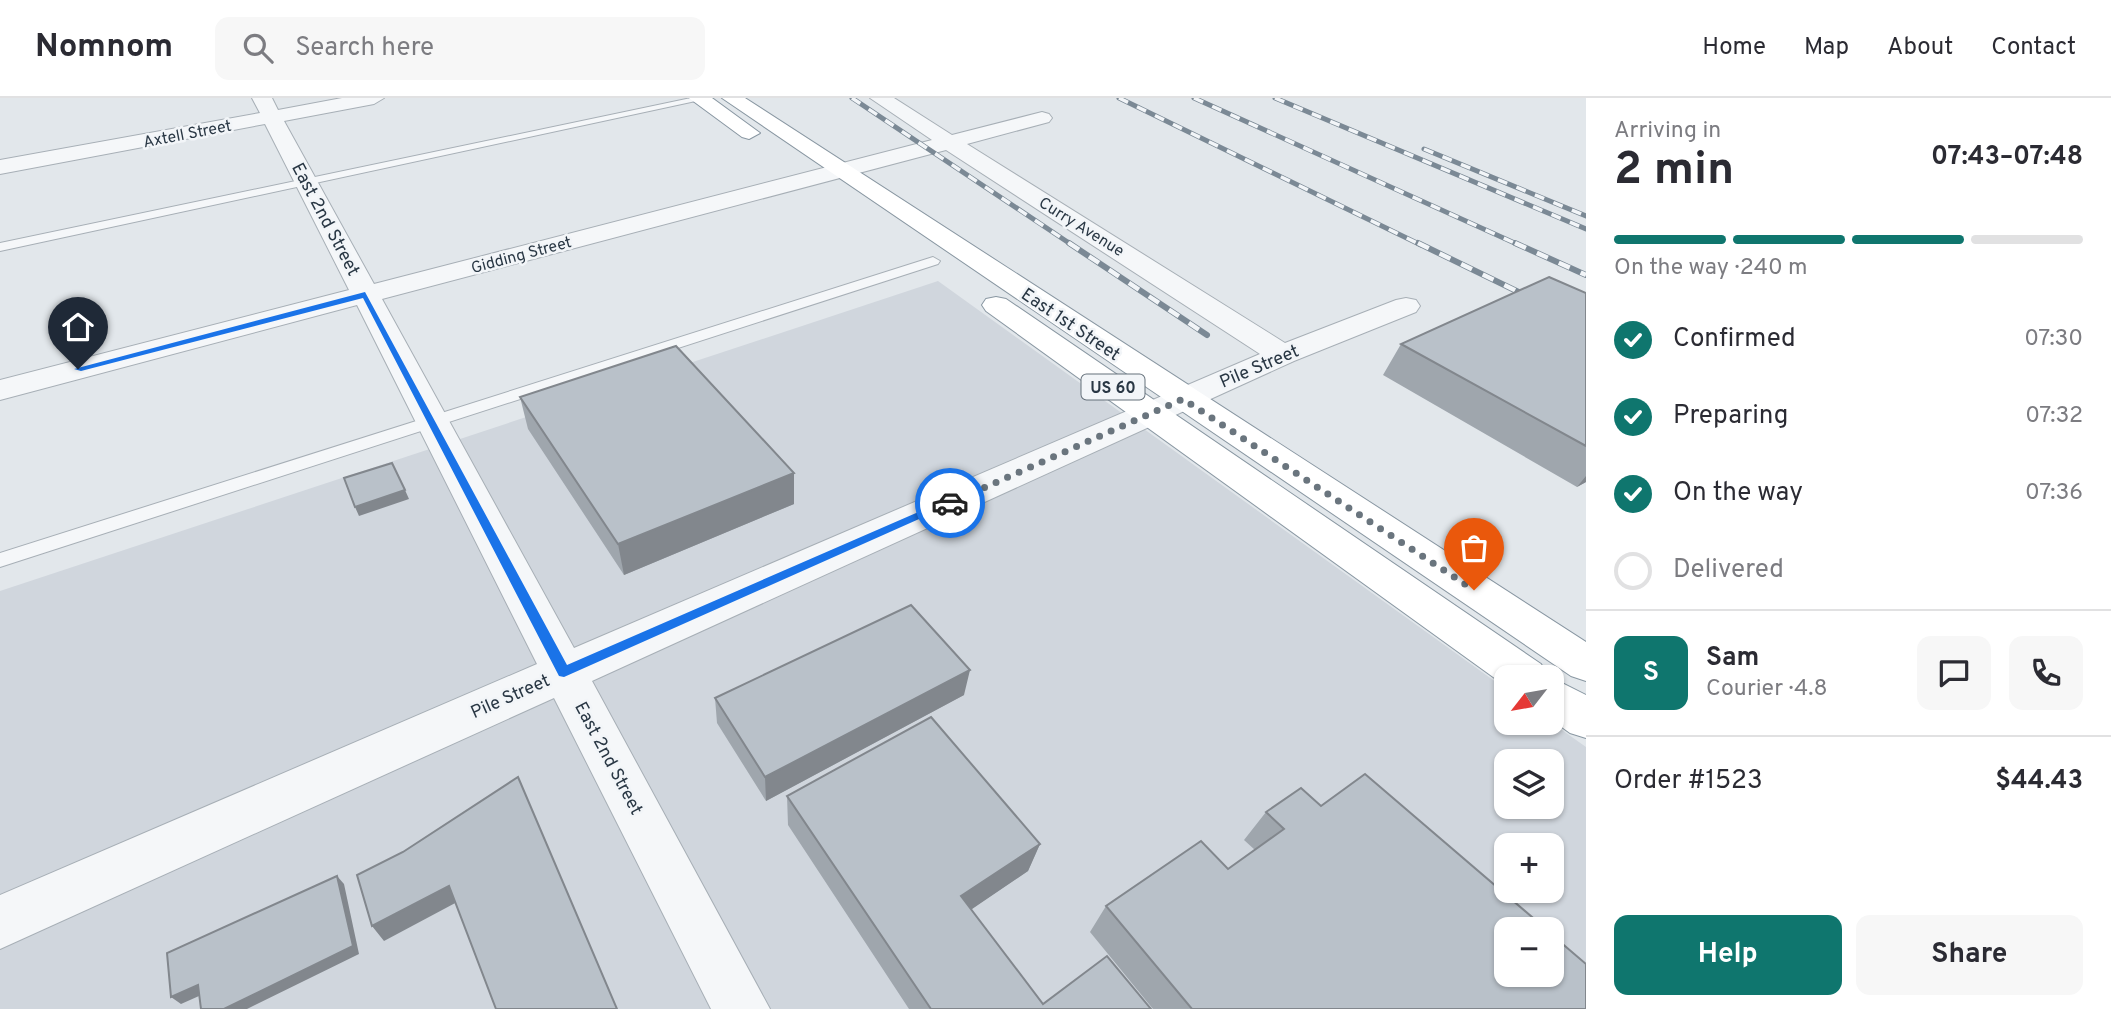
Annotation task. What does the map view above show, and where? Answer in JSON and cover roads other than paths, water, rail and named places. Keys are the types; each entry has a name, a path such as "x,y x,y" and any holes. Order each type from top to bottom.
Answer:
{"highway":[{"name":"East 1st Street","path":"732,98 933,261 1586,664"},
{"name":"East 1st Street","path":"699,99 827,174 1167,406 1510,665"},
{"path":"1564,704 1586,719"}],"street":[{"name":"Axtell Street","path":"0,167 267,107 374,98"},
{"name":"Curry Avenue","path":"880,98 1283,355"},
{"name":"East 2nd Street","path":"267,107 741,1009"},
{"name":"Gidding Street","path":"0,390 1042,118"},
{"name":"Pile Street","path":"0,922 1283,355 1406,306"}],"lane":[{"path":"0,247 699,99"},
{"path":"0,560 933,261"}],"railway":[{"path":"852,98 1072,245"},
{"path":"1119,98 1421,245"},
{"path":"1194,98 1519,245"},
{"path":"1275,98 1586,229"},
{"path":"1424,149 1586,216"},
{"path":"1418,243 1533,299"},
{"path":"1515,243 1586,275"},
{"path":"1072,245 1207,335"}]}
